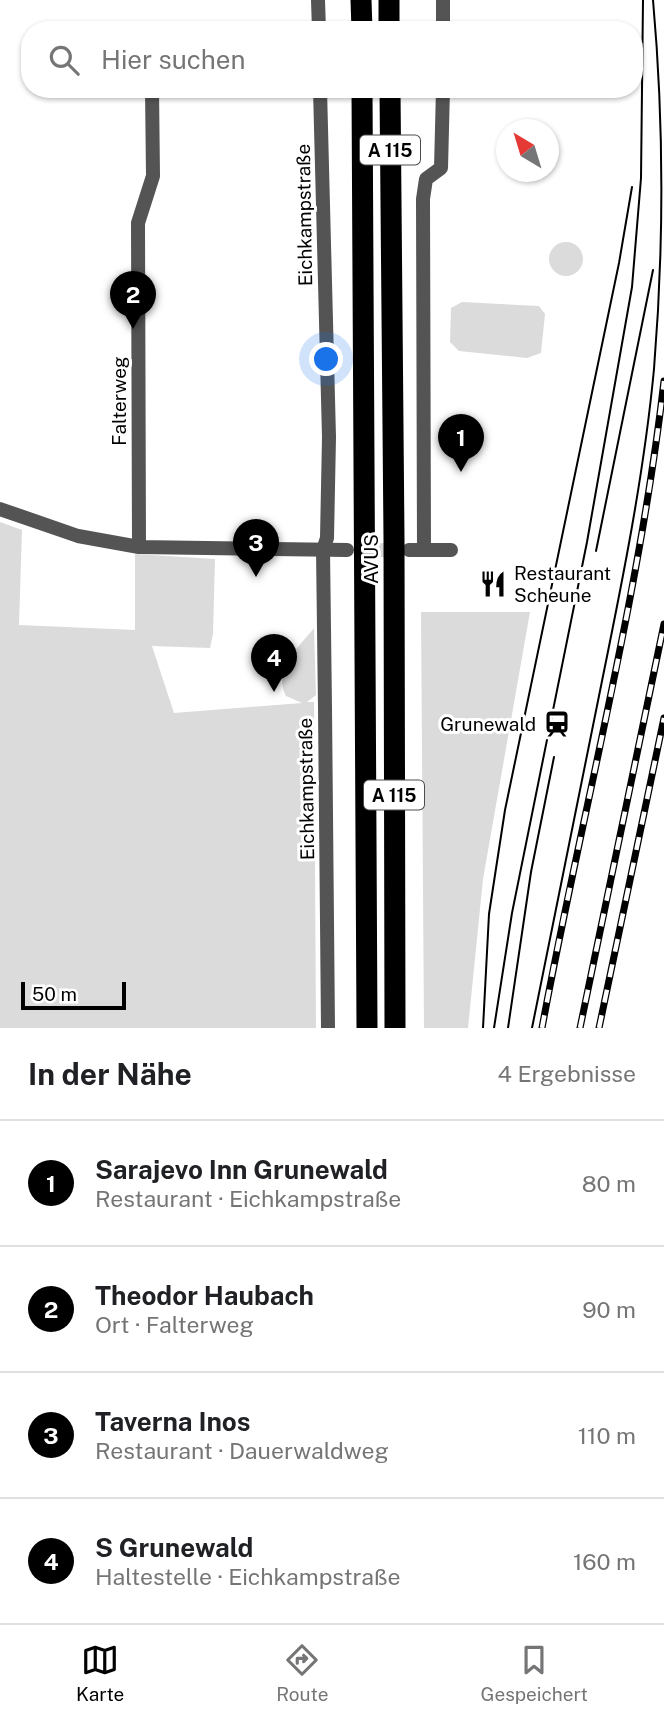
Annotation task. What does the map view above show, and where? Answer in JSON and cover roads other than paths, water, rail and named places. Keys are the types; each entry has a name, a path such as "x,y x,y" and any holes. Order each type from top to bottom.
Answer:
{"highway":[{"path":"361,0 362,21"},
{"path":"389,0 389,21"},
{"name":"AVUS","path":"362,98 359,550 367,1028"},
{"name":"AVUS","path":"390,98 405,550 395,1028"}],"street":[{"path":"318,0 319,21"},
{"path":"443,0 443,21"},
{"name":"Falterweg","path":"139,547 138,223 153,176 152,98"},
{"name":"Eichkampstraße","path":"320,98 329,437 327,538 323,550 328,1028"},
{"path":"443,98 441,168 426,180 423,199 405,550 451,550"},
{"path":"0,509 78,536 139,547 359,550"}],"tunnel":[{"path":"356,550 402,550"}],"tram line":[{"path":"643,0 643,21"},
{"path":"532,1028 625,565 650,408 661,231 659,92 653,0"},
{"path":"494,1028 512,913 587,542 632,287 641,178 642,98"},
{"path":"483,1028 489,914 505,810 619,263 632,187"},
{"path":"596,551 653,270"},
{"path":"508,1028 531,872 554,757"}],"railway":[{"path":"542,1028 625,625 664,381"},
{"path":"580,1028 664,624"},
{"path":"599,1028 664,718"}],"place":[{"name":"Theodor Haubach","path":"133,329"},
{"name":"Sarajevo Inn Grunewald","path":"461,472"},
{"name":"Taverna Inos","path":"256,577"},
{"name":"Restaurant Scheune","path":"493,584"},
{"name":"S Grunewald","path":"274,692"},
{"name":"Grunewald","path":"557,724"}]}
